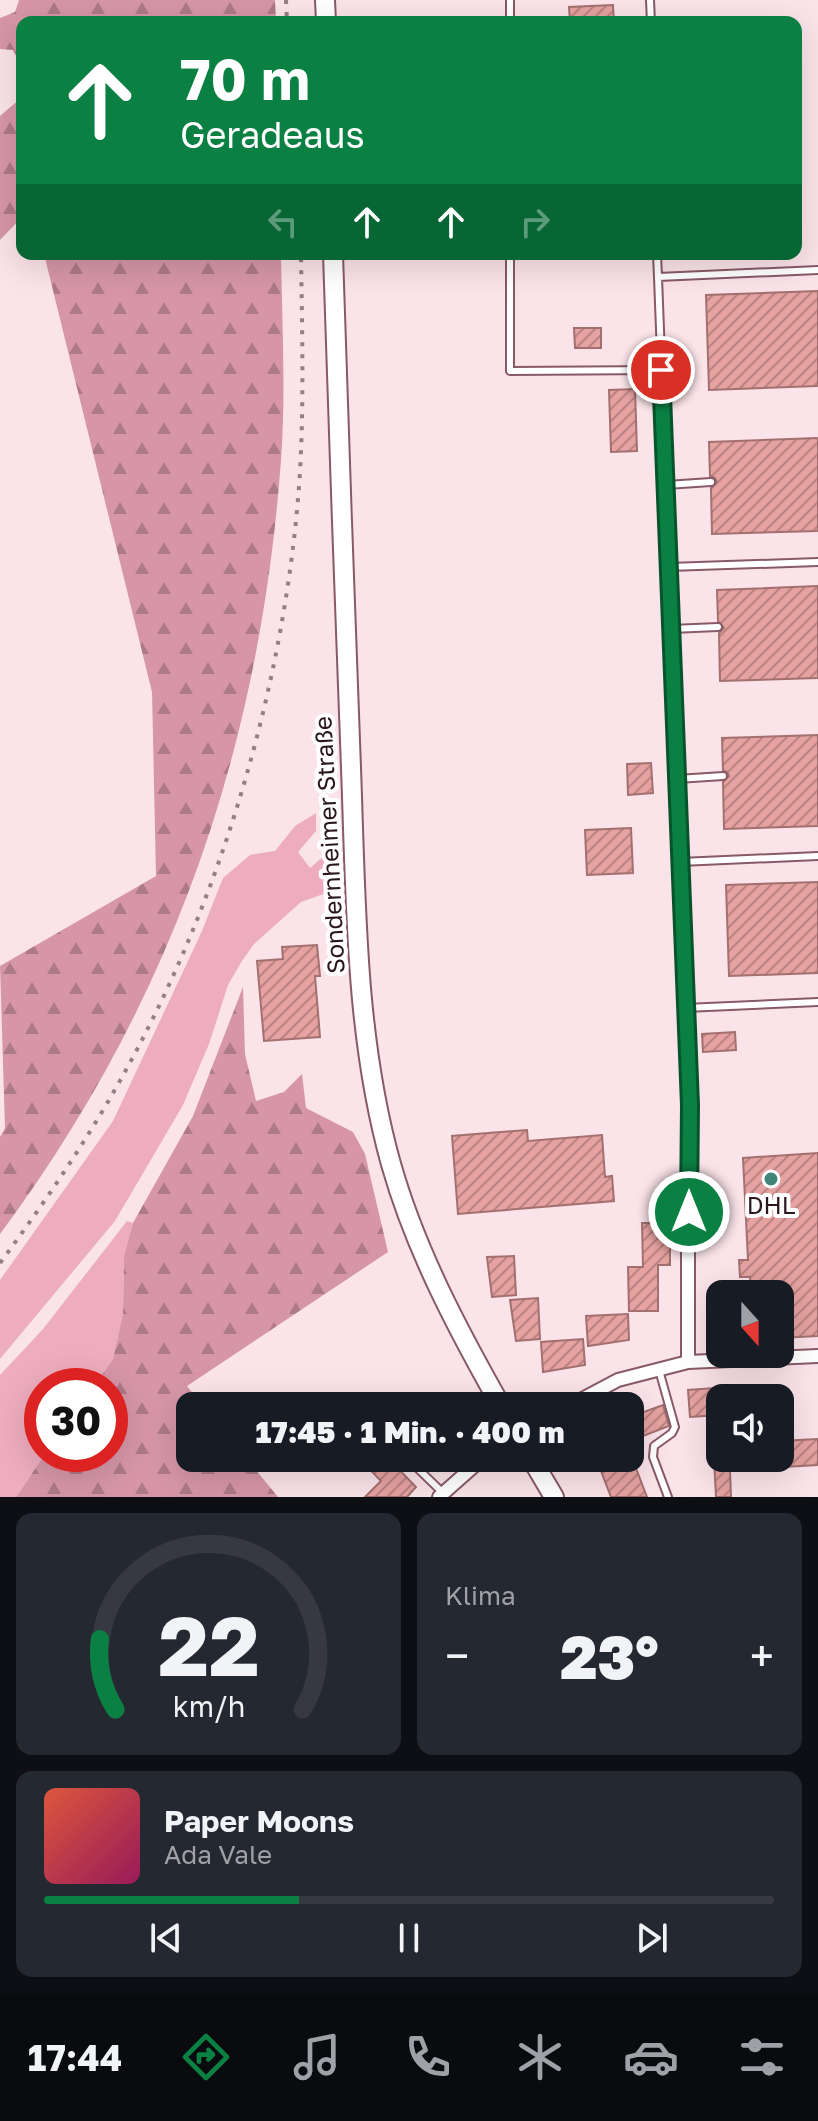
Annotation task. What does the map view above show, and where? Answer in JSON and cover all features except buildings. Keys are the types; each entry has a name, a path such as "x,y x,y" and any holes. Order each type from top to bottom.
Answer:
{"main road":[{"name":"Sondernheimer Straße","path":"333,260 355,894 362,1017 369,1070 391,1165 409,1217 443,1297 494,1392"},
{"path":"539,1472 554,1497"}],"street":[{"path":"688,1064 688,1362"},
{"path":"595,1392 618,1380 688,1362 818,1356"},
{"path":"441,1495 467,1472"}],"lane":[{"path":"510,260 510,371 661,370"},
{"path":"657,260 688,1064"},
{"path":"658,277 818,270"},
{"path":"666,485 711,482"},
{"path":"669,567 818,562"},
{"path":"671,629 718,627"},
{"path":"677,779 723,776"},
{"path":"680,862 818,856"},
{"path":"685,1008 818,1002"},
{"path":"659,1370 675,1427 672,1433 654,1446 653,1457 668,1497"},
{"path":"420,1472 441,1495"}],"shaded area":[{"path":"316,813 316,831 298,852 310,868 331,850 329,892 301,902 254,944 242,961 228,985 209,1044 183,1105 115,1221 0,1359 0,1280 113,1121 202,931 223,878 250,855 275,851 295,826"},
{"path":"127,1221 133,1223 124,1255 123,1313 113,1359 107,1368 24,1368 24,1472 33,1472 16,1497 0,1497 0,1375 43,1329"}],"green space":[{"path":"19,0 275,0 276,16 16,16 16,56 13,50 0,49 0,18 15,12"},
{"path":"16,102 16,223 0,240 0,116"},
{"path":"45,260 281,260 282,434 270,566 253,670 228,770 198,868 159,963 114,1055 61,1146 0,1234 0,1137 5,1128 0,966 156,876 152,692"},
{"path":"243,987 245,1054 256,1101 284,1092 302,1074 306,1108 353,1132 365,1154 388,1252 187,1386 192,1392 176,1392 176,1472 257,1472 278,1497 16,1497 33,1472 128,1472 128,1368 107,1368 113,1359 123,1313 124,1255 133,1223 193,1116"}],"railway":[{"path":"286,0 287,16"},
{"path":"0,1263 77,1152 145,1034 204,901 251,760 283,616 293,543 302,417 301,260"}],"place":[{"name":"DHL","path":"771,1179"}],"route":[{"path":"661,370 690,1105 689,1212"}]}
